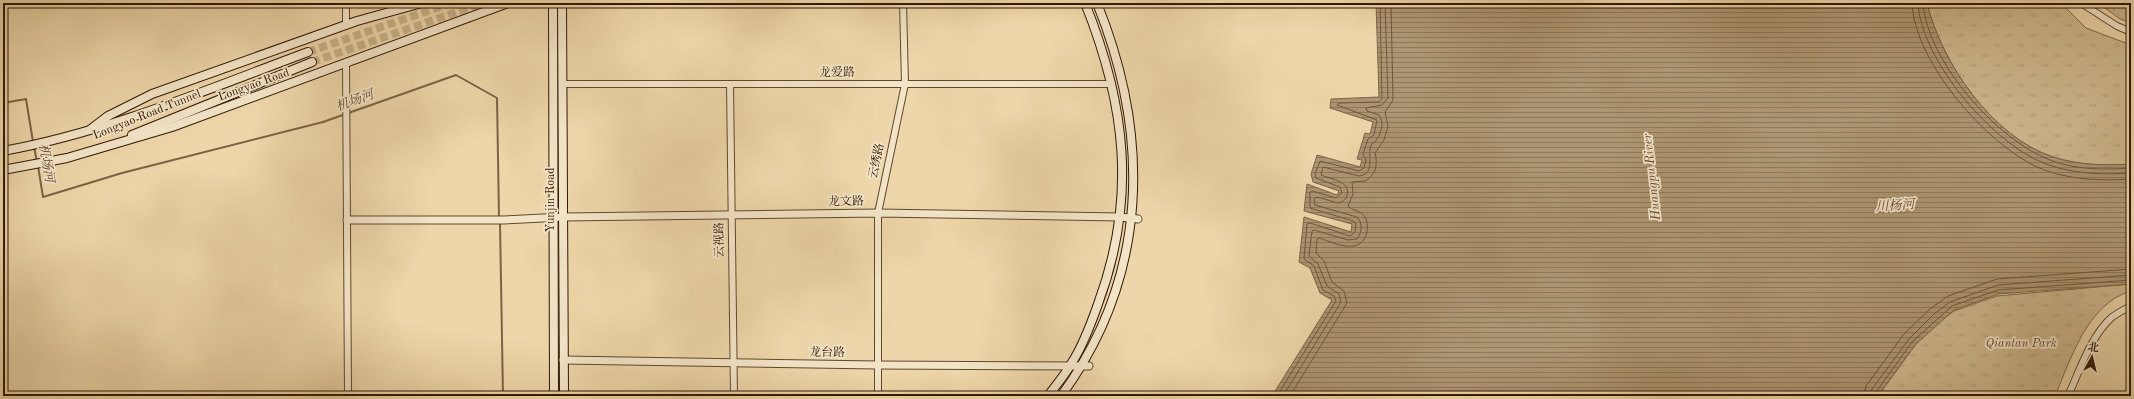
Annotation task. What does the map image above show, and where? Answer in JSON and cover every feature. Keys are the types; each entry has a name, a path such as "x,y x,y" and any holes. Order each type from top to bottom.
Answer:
{"main road":[{"path":"91,129 108,116 152,94 346,25 422,3"},
{"name":"Longyao Road","path":"3,170 79,155 172,127 508,3"},
{"name":"Yunjin Road","path":"553,3 554,396"},
{"name":"Yunjin Road","path":"562,3 564,396"},
{"path":"1048,396 1071,366 1081,347 1106,282 1120,217 1122,175 1121,146 1112,84 1103,51 1085,3"},
{"path":"1061,396 1099,333 1113,298 1135,219 1134,163 1128,101 1116,52 1097,3"},
{"name":"Longyao Road Tunnel","path":"3,151 34,145 139,114 308,52"},
{"name":"Longyao Road Tunnel","path":"79,155 312,62"}],"street":[{"path":"346,3 346,25"},
{"name":"云绣路","path":"878,396 878,213 905,84 903,3"},
{"path":"2081,3 2117,26 2131,32"},
{"path":"346,63 348,396"},
{"name":"龙爱路","path":"562,84 1112,84"},
{"name":"云视路","path":"730,84 734,396"},
{"name":"龙文路","path":"347,220 500,220 563,216 878,213 1120,217 1135,219"},
{"path":"2068,396 2088,353 2099,334 2112,317 2131,306"},
{"name":"龙台路","path":"563,360 877,365 1089,366"}],"green space":[{"path":"1927,3 2061,3 2086,28 2131,45 2131,164 2092,164 2062,160 2031,147 2010,133 1990,115 1972,95 1957,72 1944,49 1934,26"},
{"path":"2098,3 2131,3 2131,23 2120,19"},
{"name":"Qiantan Park","path":"2131,284 2131,291 2116,298 2103,308 2082,334 2055,396 1878,396 1916,344 1935,325 1954,311 1997,296"}],"water":[{"path":"1376,3 1927,3 1934,26 1944,49 1957,72 1972,95 1990,115 2010,133 2031,147 2062,160 2092,164 2131,164 2131,284 1999,294 1954,310 1915,345 1878,396 1272,396 1332,300 1320,293 1310,268 1299,262 1304,217 1351,232 1352,224 1304,211 1307,184 1337,195 1339,191 1313,182 1311,174 1317,155 1360,167 1362,160 1357,159 1365,133 1370,134 1373,122 1330,108 1331,99 1379,97"}],"waterway":[{"name":"机场河","path":"38,166 43,197 122,173 323,122 456,75 497,98 499,218"},
{"name":"机场河","path":"3,103 26,99 33,142"},
{"name":"机场河","path":"34,147 37,162"},
{"name":"机场河","path":"500,223 503,396"}],"tunnel":[{"path":"308,52 451,3"},
{"path":"312,62 483,3"}],"water label":[{"name":"Huangpu River","path":"1652,177"},
{"name":"川杨河","path":"1895,206"}]}
